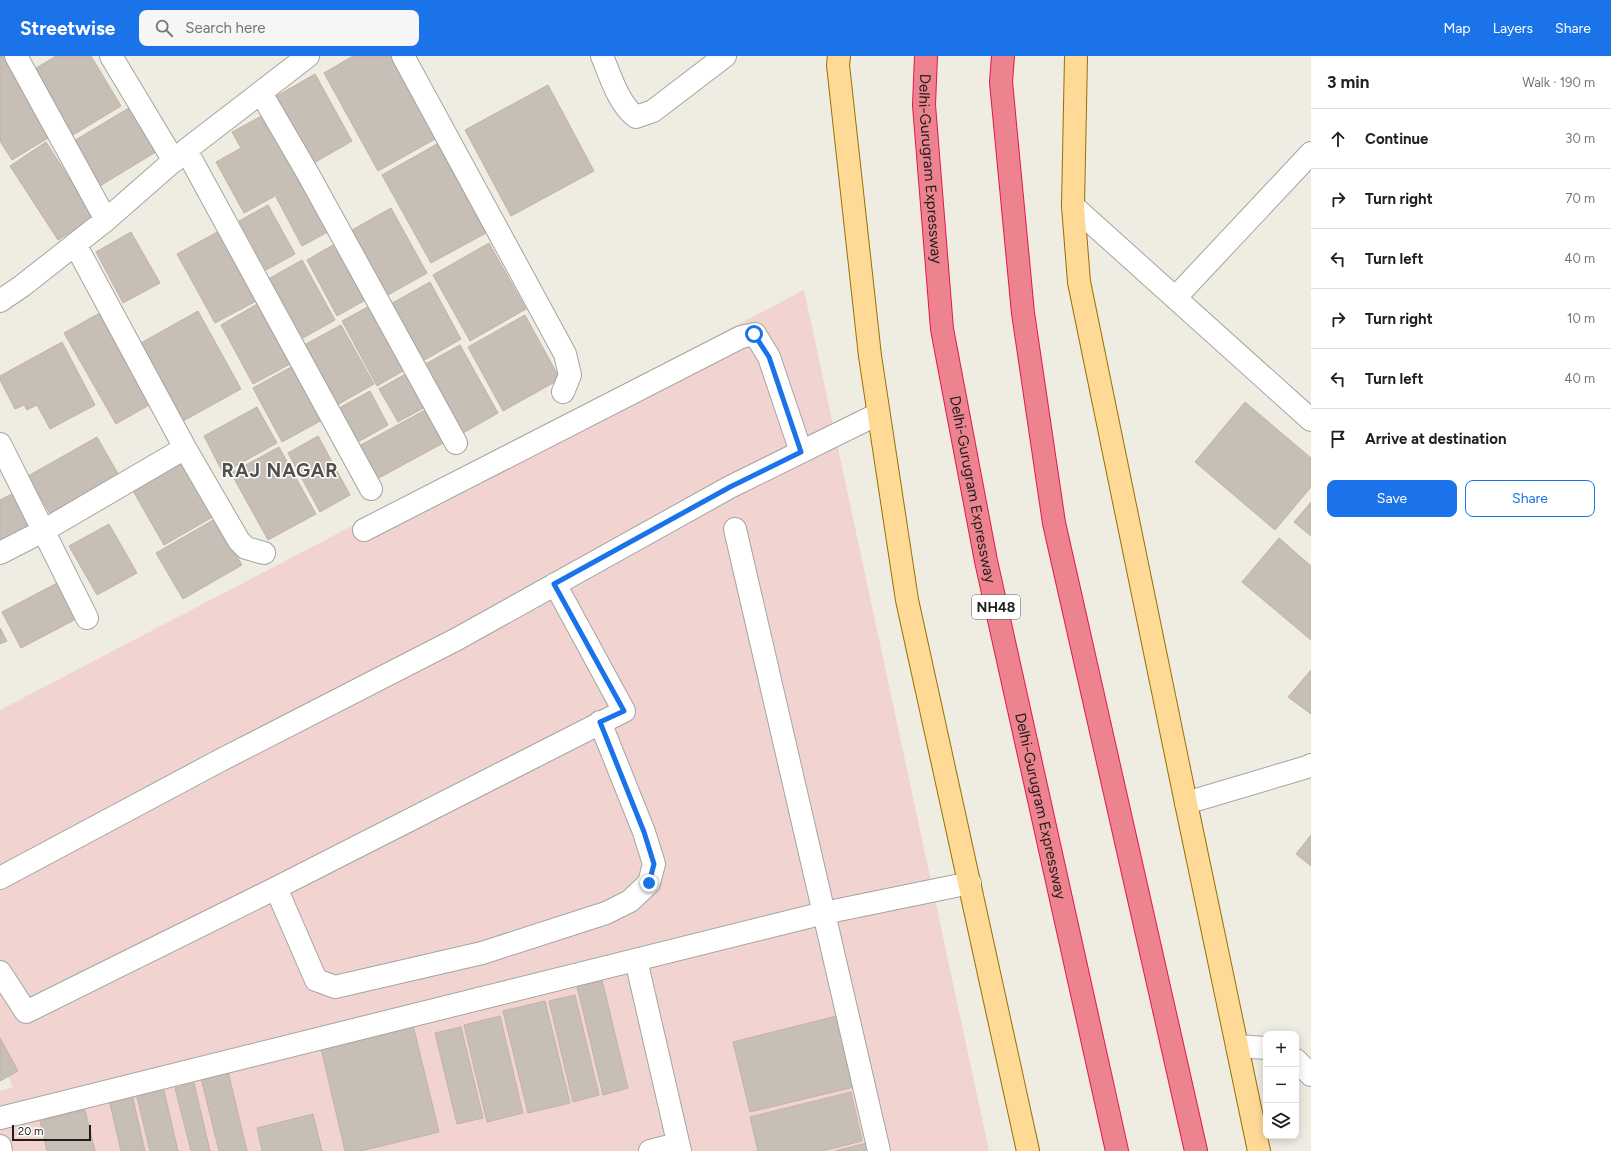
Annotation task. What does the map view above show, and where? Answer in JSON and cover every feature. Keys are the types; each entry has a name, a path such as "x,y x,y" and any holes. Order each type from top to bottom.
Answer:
{"highway":[{"name":"Delhi-Gurugram Expressway","path":"926,56 924,104 942,329 986,561 1117,1151"},
{"path":"1003,56 1001,82 1023,313 1054,523 1196,1151"}],"main road":[{"path":"839,56 839,73 870,356 907,600 1028,1151"},
{"path":"1076,56 1073,206 1079,282 1236,1046 1259,1151"}],"street":[{"path":"16,56 106,220"},
{"path":"111,56 180,155 371,489"},
{"path":"0,301 76,244 106,220 180,155 308,56"},
{"path":"403,56 565,354 570,375 563,392"},
{"path":"602,56 623,102 629,112 636,117 653,110 725,56"},
{"path":"261,93 307,172 456,443"},
{"path":"1175,298 1311,153"},
{"path":"1073,206 1311,420"},
{"path":"76,244 186,448 239,541 246,548 264,553"},
{"path":"364,530 741,337 754,334 769,357 801,452"},
{"path":"0,878 219,761 457,639 730,487 878,414"},
{"path":"0,444 87,618"},
{"path":"0,553 43,531 186,448"},
{"path":"735,529 879,1151"},
{"path":"0,972 26,1012 276,888 624,711 554,584"},
{"path":"276,888 316,980 335,987 482,953 606,913 630,902 649,883 654,864 644,832 600,722"},
{"path":"1186,803 1311,765"},
{"path":"0,1118 824,913 970,883"},
{"path":"636,960 679,1148 650,1151"},
{"path":"1236,1046 1263,1048"},
{"path":"1299,1063 1311,1075"},
{"path":"0,1146 1,1151"}],"shaded area":[{"path":"804,290 989,1151 0,1151 0,1091 13,1087 0,1059 0,710"}],"building":[{"path":"0,56 5,56 53,135 12,160 0,141"},
{"path":"56,56 91,56 121,106 68,138 28,73"},
{"path":"353,56 391,56 437,138 378,171 324,73"},
{"path":"315,74 352,141 312,164 275,97"},
{"path":"548,85 594,171 511,216 465,130"},
{"path":"132,106 159,150 95,189 69,144"},
{"path":"267,113 304,180 244,213 216,162 241,148 232,132"},
{"path":"46,142 94,217 58,240 10,166"},
{"path":"437,144 486,233 431,263 382,175"},
{"path":"308,179 335,228 302,246 276,197"},
{"path":"268,205 295,254 266,270 239,221"},
{"path":"391,208 427,273 381,299 345,234"},
{"path":"221,230 258,300 215,323 177,254"},
{"path":"131,232 160,283 123,303 96,252"},
{"path":"338,242 369,298 337,316 307,260"},
{"path":"489,243 526,309 470,341 433,275"},
{"path":"302,260 335,320 303,338 270,278"},
{"path":"430,282 461,339 421,362 389,305"},
{"path":"259,303 292,363 253,384 221,325"},
{"path":"373,304 408,368 377,386 342,321"},
{"path":"105,310 156,401 116,424 64,333"},
{"path":"198,311 241,389 183,421 141,343"},
{"path":"525,315 560,379 503,411 468,347"},
{"path":"341,325 374,384 337,405 304,345"},
{"path":"62,342 95,405 50,429 37,405 27,410 24,405 15,409 0,380 0,376"},
{"path":"460,345 498,413 458,436 420,367"},
{"path":"293,366 322,420 282,442 253,388"},
{"path":"411,371 429,405 398,422 379,389"},
{"path":"370,391 388,425 358,442 339,408"},
{"path":"1245,402 1311,458 1311,487 1275,530 1195,462"},
{"path":"257,407 277,443 223,473 204,436"},
{"path":"427,409 445,442 377,479 359,446"},
{"path":"318,436 350,495 320,512 288,453"},
{"path":"97,437 121,479 53,519 28,476"},
{"path":"279,447 316,514 268,540 231,473"},
{"path":"181,454 216,515 164,545 129,484"},
{"path":"16,492 33,525 0,542 0,500"},
{"path":"1311,502 1311,536 1294,522"},
{"path":"215,519 242,565 183,599 156,553"},
{"path":"109,524 137,573 97,595 69,546"},
{"path":"1279,538 1311,566 1311,640 1242,582"},
{"path":"59,582 78,618 21,648 2,612"},
{"path":"0,628 7,641 0,644"},
{"path":"1311,670 1311,714 1288,697"},
{"path":"1311,835 1311,866 1296,854"},
{"path":"602,980 628,1088 603,1095 577,986"},
{"path":"575,995 599,1095 573,1102 549,1001"},
{"path":"545,1001 570,1103 528,1113 503,1011"},
{"path":"500,1016 523,1113 487,1122 464,1025"},
{"path":"837,1016 854,1087 750,1112 733,1042"},
{"path":"412,1021 439,1132 361,1151 345,1151 320,1044"},
{"path":"461,1027 483,1118 457,1124 435,1033"},
{"path":"0,1038 18,1071 0,1081"},
{"path":"227,1067 247,1151 219,1151 200,1074"},
{"path":"162,1082 178,1151 150,1151 135,1089"},
{"path":"194,1083 210,1151 191,1151 175,1088"},
{"path":"131,1090 145,1151 121,1151 108,1095"},
{"path":"851,1092 862,1141 822,1151 758,1151 750,1117"},
{"path":"85,1110 95,1151 47,1151 40,1121"},
{"path":"313,1114 322,1151 262,1151 257,1128"},
{"path":"867,1143 869,1151 835,1151"}],"district":[{"name":"RAJ NAGAR","path":"280,470"}],"route":[{"path":"649,883 654,864 644,832 600,722 624,711 554,584 730,487 801,452 769,357 754,334"}]}
